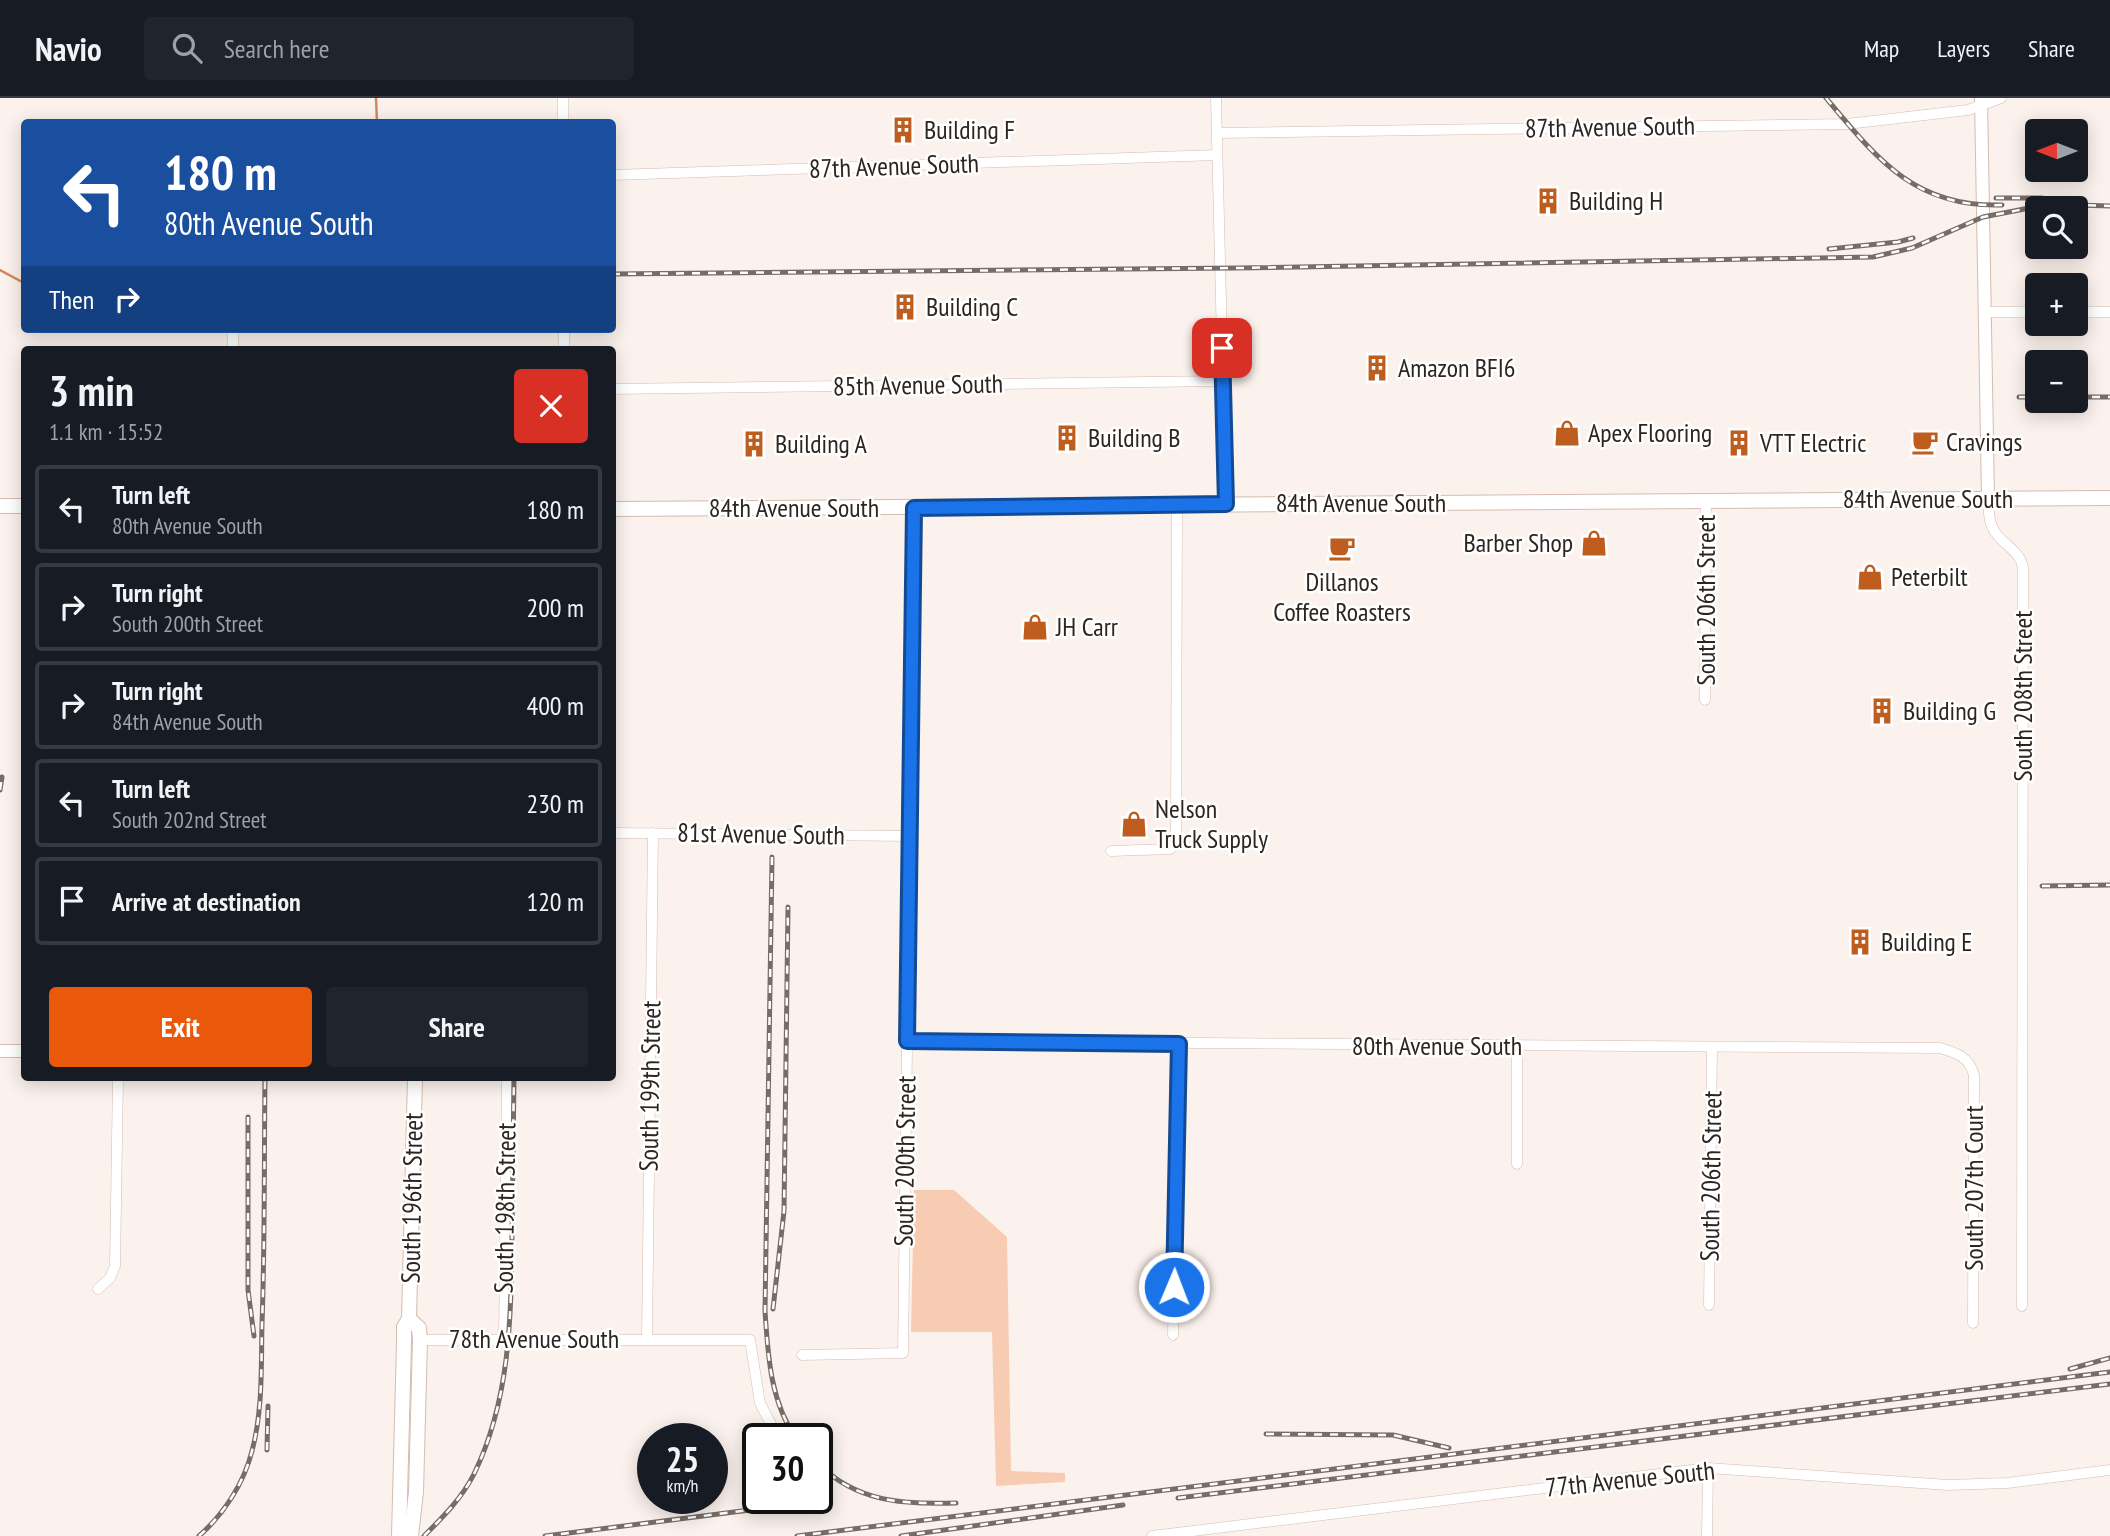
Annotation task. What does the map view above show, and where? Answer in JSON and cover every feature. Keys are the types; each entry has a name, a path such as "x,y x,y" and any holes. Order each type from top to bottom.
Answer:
{"main road":[{"name":"84th Avenue South","path":"616,509 2110,498"},
{"path":"0,506 21,506"},
{"name":"South 196th Street","path":"399,1536 404,1327 410,1319 415,1081"},
{"name":"South 196th Street","path":"410,1319 419,1328 420,1340 417,1457 411,1536"}],"street":[{"path":"563,98 563,119"},
{"path":"1216,98 1226,504"},
{"name":"87th Avenue South","path":"1217,133 1847,124 1968,110 1981,102 2001,98"},
{"name":"South 208th Street","path":"1981,102 1988,498 1992,526 1997,535 2019,554 2024,568 2022,1307"},
{"name":"87th Avenue South","path":"616,175 1217,155"},
{"path":"1984,312 2025,312"},
{"path":"2088,312 2110,312"},
{"name":"85th Avenue South","path":"616,388 1223,380"},
{"name":"South 206th Street","path":"1706,501 1706,700"},
{"path":"1111,850 1170,849 1176,843 1177,504"},
{"name":"South 200th Street","path":"802,1355 903,1353 914,508"},
{"name":"81st Avenue South","path":"616,833 910,836"},
{"name":"South 199th Street","path":"647,1339 653,833"},
{"name":"80th Avenue South","path":"907,1041 1940,1048 1965,1057"},
{"path":"1173,1335 1179,1044"},
{"path":"1517,1047 1517,1164"},
{"name":"South 206th Street","path":"1709,1305 1712,1047"},
{"path":"0,1051 21,1051"},
{"name":"South 207th Court","path":"1965,1057 1974,1075 1973,1323"},
{"path":"98,1289 110,1278 115,1266 118,1081"},
{"name":"South 198th Street","path":"503,1338 507,1081"},
{"name":"78th Avenue South","path":"420,1340 750,1340 760,1403 770,1423"},
{"path":"1707,1536 1708,1468"},
{"name":"77th Avenue South","path":"1152,1536 1708,1468 1948,1485 2007,1483 2110,1470"}],"shaded area":[{"path":"914,1190 954,1190 1007,1237 1011,1471 1065,1473 1065,1482 996,1486 992,1332 911,1332"}],"waterway":[{"path":"376,98 377,119"},
{"path":"0,270 21,281"}],"railway":[{"path":"1826,98 1863,141 1900,176 1945,198 1972,204 2002,205"},
{"path":"1996,198 2025,198"},
{"path":"2088,205 2110,206"},
{"path":"616,274 1237,268 1873,257 1912,248 1983,217 2025,209"},
{"path":"1829,249 1913,238"},
{"path":"2019,397 2025,397"},
{"path":"2088,397 2110,397"},
{"path":"0,790 2,777"},
{"path":"772,857 765,1311 772,1377 787,1423"},
{"path":"2042,886 2110,885"},
{"path":"773,1309 784,1211 788,907"},
{"path":"199,1536 225,1508 238,1486 256,1435 261,1388 265,1081"},
{"path":"424,1536 458,1499 474,1474 486,1445 502,1386 511,1295 514,1081"},
{"path":"248,1117 248,1290 254,1336"},
{"path":"2070,1369 2110,1358"},
{"path":"797,1536 2110,1372"},
{"path":"1178,1498 2110,1384"},
{"path":"267,1450 268,1406"},
{"path":"1266,1434 1393,1435 1449,1448"},
{"path":"833,1476 848,1486 882,1498 917,1503 956,1503"},
{"path":"901,1536 1123,1505"},
{"path":"545,1536 742,1511"}],"place":[{"name":"Building F","path":"903,130"},
{"name":"Building H","path":"1548,201"},
{"name":"Building C","path":"905,307"},
{"name":"Amazon BFI6","path":"1377,368"},
{"name":"Apex Flooring","path":"1567,433"},
{"name":"Building B","path":"1067,438"},
{"name":"Cravings","path":"1925,442"},
{"name":"VTT Electric","path":"1739,443"},
{"name":"Building A","path":"754,444"},
{"name":"Barber Shop","path":"1594,543"},
{"name":"Dillanos Coffee Roasters","path":"1342,548"},
{"name":"Peterbilt","path":"1870,577"},
{"name":"JH Carr","path":"1035,627"},
{"name":"Building G","path":"1882,711"},
{"name":"Nelson Truck Supply","path":"1134,824"},
{"name":"Building E","path":"1860,942"}],"route":[{"path":"1174,1287 1179,1044 907,1041 914,508 1226,504 1222,348"}]}
